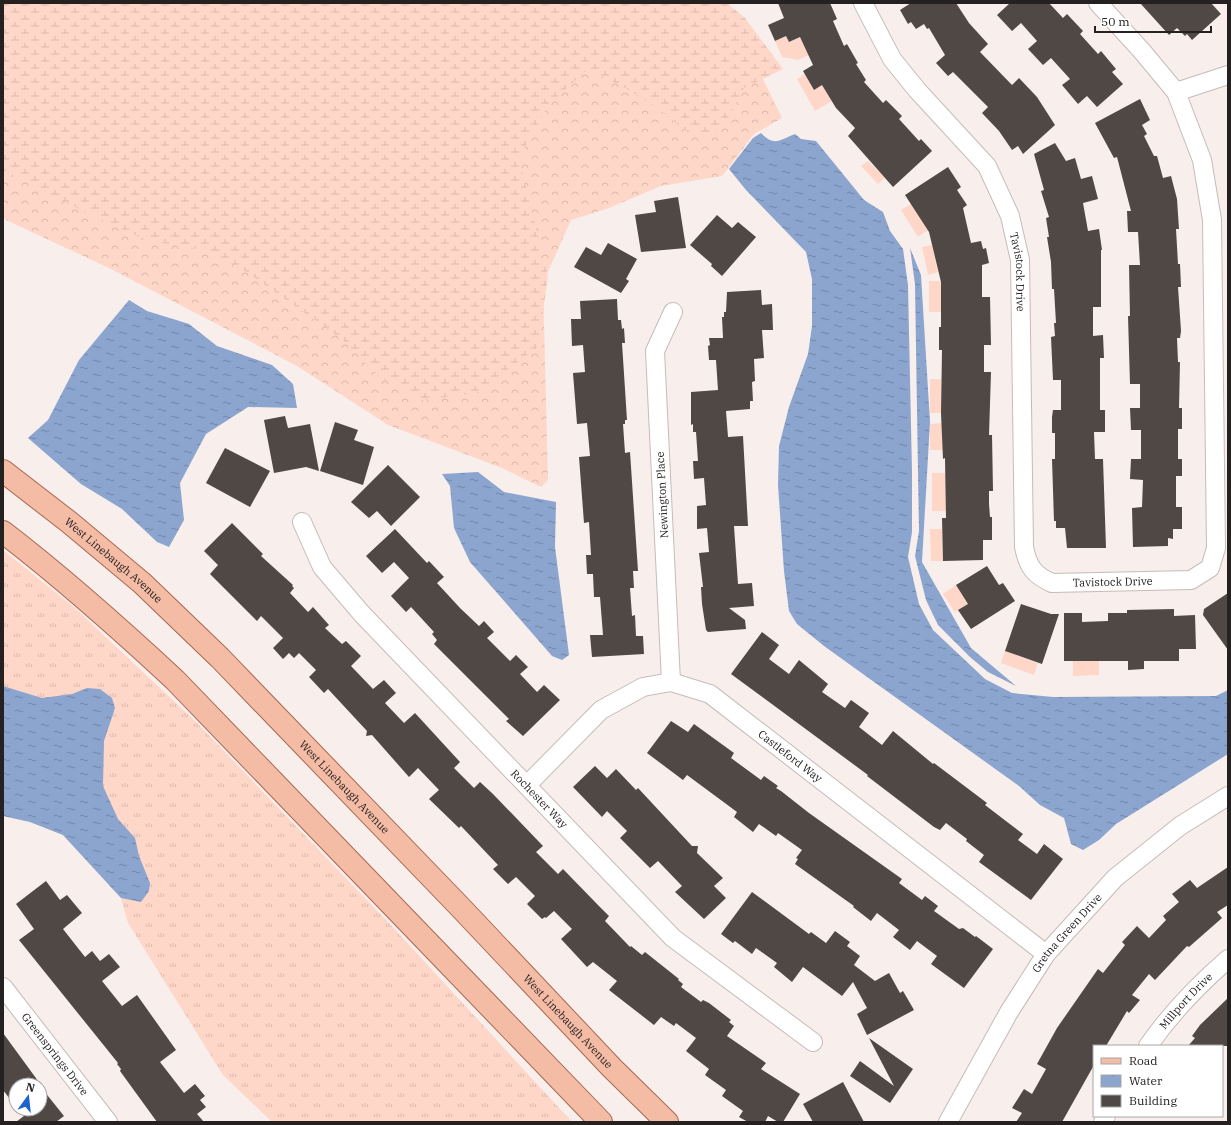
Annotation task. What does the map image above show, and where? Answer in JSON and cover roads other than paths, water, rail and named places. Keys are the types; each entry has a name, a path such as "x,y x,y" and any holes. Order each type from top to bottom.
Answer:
{"main road":[{"name":"West Linebaugh Avenue","path":"3,471 69,522 142,583 214,653 446,892 612,1068 667,1122"},
{"path":"3,532 42,562 110,620 175,680 601,1122"}],"street":[{"name":"Tavistock Drive","path":"863,3 892,59 987,166 1010,216 1020,260 1022,300 1024,547 1032,570 1040,577 1052,583 1191,580 1210,568 1216,548 1222,392 1212,220 1202,160 1176,92 1141,50 1098,3"},
{"path":"1176,92 1216,77 1228,75"},
{"name":"Newington Place","path":"671,682 655,351 673,312"},
{"name":"Rochester Way","path":"302,522 322,567 362,614 673,938 813,1042"},
{"name":"Castleford Way","path":"527,785 601,710 643,687 671,682 710,694 1046,954"},
{"name":"Gretna Green Drive","path":"948,1119 1009,1012 1046,954 1115,878 1180,826 1228,796"},
{"name":"Millport Drive","path":"1149,1045 1158,1031 1198,986 1228,959"},
{"name":"Greensprings Drive","path":"3,987 108,1122"}],"water":[{"path":"761,133 770,140 774,141 781,140 795,134 801,139 816,141 864,200 883,212 890,231 903,249 908,285 912,472 912,532 908,557 919,604 933,630 985,679 1012,693 1053,697 1216,696 1228,690 1228,754 1116,824 1099,840 1083,850 1071,844 1064,818 1040,805 1019,786 824,646 797,624 789,611 784,571 778,485 779,446 789,407 808,354 812,326 812,279 806,252 746,190 729,169 753,138"},
{"path":"910,248 921,275 930,422 922,562 971,648 1016,686 988,672 970,657 938,625 926,600 915,556 919,531 915,284"},
{"path":"129,300 147,311 189,324 217,346 272,365 293,384 297,408 248,407 206,434 180,483 184,520 169,547 157,542 122,509 81,484 28,438 48,420 79,360"},
{"path":"478,472 504,492 556,502 555,547 569,655 562,660 552,656 470,562 454,528 450,486 442,474"},
{"path":"3,686 42,698 72,694 87,688 100,689 112,698 115,708 104,741 103,786 118,819 135,838 139,856 150,883 149,891 141,902 121,898 63,835 30,822 3,816"}]}
